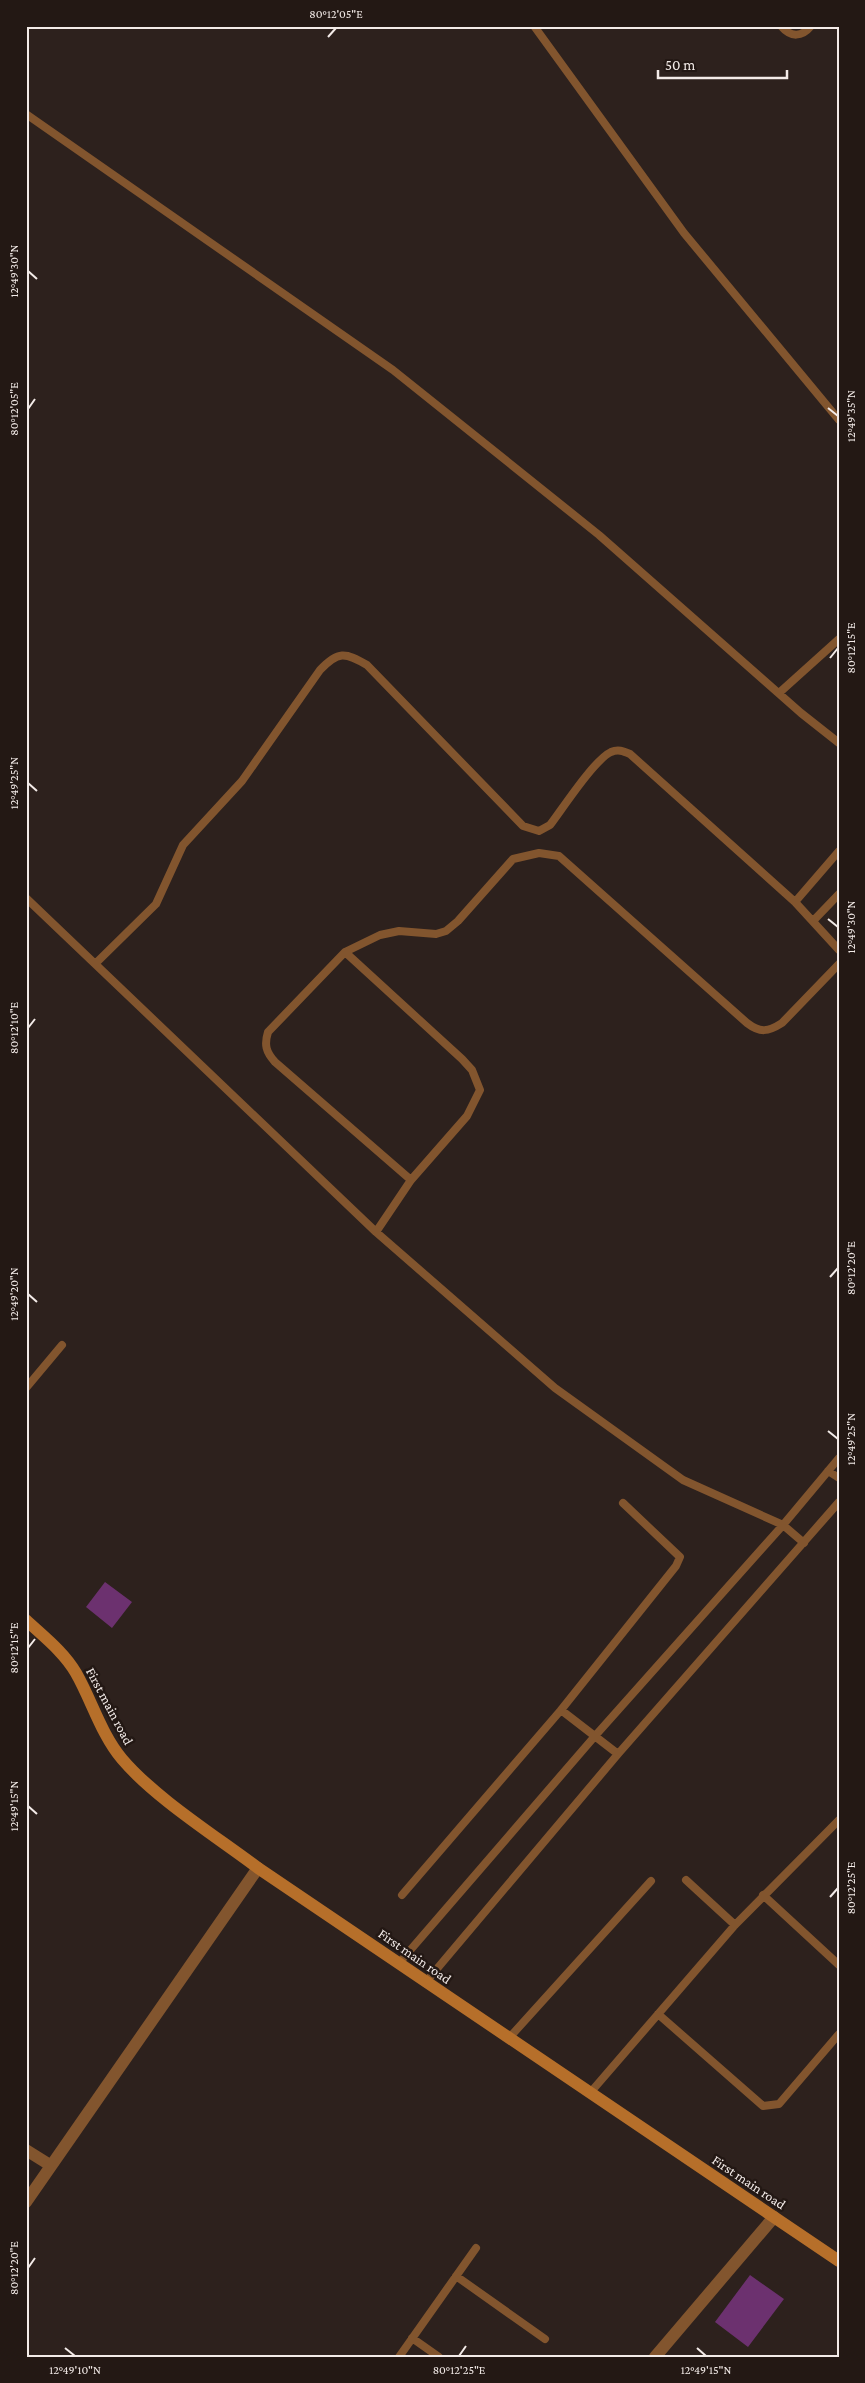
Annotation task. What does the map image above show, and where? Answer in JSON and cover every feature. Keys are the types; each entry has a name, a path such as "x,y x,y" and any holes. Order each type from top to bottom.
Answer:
{"street":[{"name":"First main road","path":"26,1620 58,1650 75,1671 107,1736 121,1758 136,1774 175,1805 258,1868 400,1962 425,1983 839,2261"},
{"path":"26,2202 258,1868"},
{"path":"26,2150 50,2166"},
{"path":"655,2357 774,2217"}],"lane":[{"path":"534,26 684,233 839,420"},
{"path":"781,26 790,34 802,35 811,26"},
{"path":"26,114 393,370 599,535 778,693 839,743"},
{"path":"778,693 839,639"},
{"path":"95,964 156,904 183,845 242,781 320,670 332,658 342,654 354,657 367,665 523,826 539,831 550,825 600,760 613,751 622,750 630,754 795,902 814,920 839,950"},
{"path":"795,902 839,852"},
{"path":"411,1180 266,1052 265,1041 268,1032 345,952 380,935 399,932 436,934 446,931 458,921 513,859 538,853 559,856 755,1029 762,1031 771,1030 782,1023 839,964"},
{"path":"814,920 839,894"},
{"path":"26,898 376,1232 555,1388 683,1480 783,1525 804,1543"},
{"path":"345,952 462,1059 472,1070 480,1090 467,1116 411,1180 376,1232"},
{"path":"26,1388 62,1345"},
{"path":"400,1962 596,1736 783,1525 839,1458"},
{"path":"828,1470 839,1478"},
{"path":"425,1983 618,1754 839,1502"},
{"path":"402,1895 561,1710 676,1566 680,1557 623,1503"},
{"path":"561,1710 618,1754"},
{"path":"590,2093 735,1925 839,1820"},
{"path":"686,1880 735,1925"},
{"path":"509,2038 651,1881"},
{"path":"763,1896 839,1965"},
{"path":"658,2014 763,2106 780,2104 839,2034"},
{"path":"400,2357 476,2248"},
{"path":"456,2276 545,2339"},
{"path":"412,2338 439,2357"}],"building":[{"path":"105,1582 132,1602 112,1628 86,1607"},
{"path":"750,2275 784,2299 748,2347 715,2322"}]}
